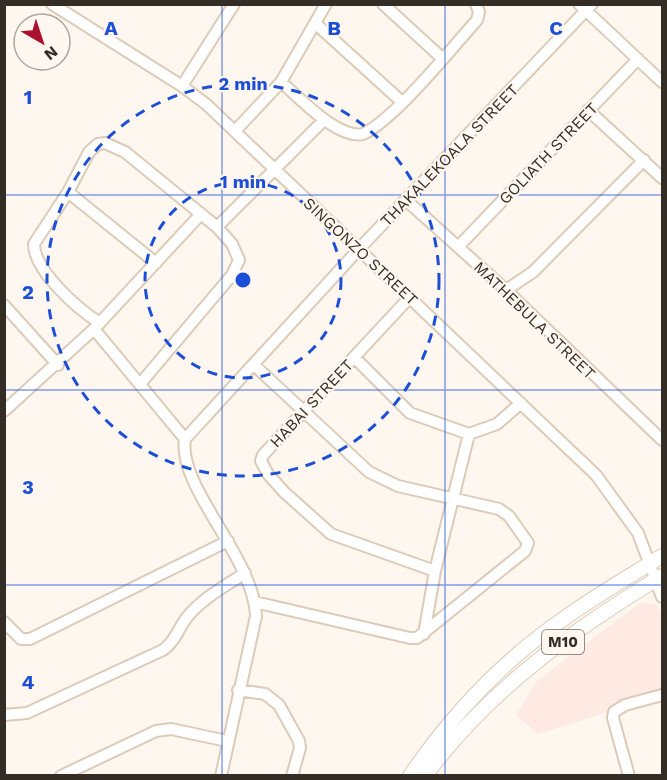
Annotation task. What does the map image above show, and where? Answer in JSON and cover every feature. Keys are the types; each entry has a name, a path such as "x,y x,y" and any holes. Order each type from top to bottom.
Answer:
{"main road":[{"name":"M10","path":"410,776 444,729 472,698 532,642 566,616 656,560"},
{"name":"M10","path":"425,776 460,732 526,669 588,624 660,577"}],"street":[{"name":"SINGONZO STREET","path":"52,4 182,86 235,130 596,475 656,560 663,597"},
{"path":"235,130 281,82 326,4"},
{"path":"383,4 443,59"},
{"path":"281,82 324,120 348,133 363,134 402,102 477,20 479,12 476,4"},
{"path":"182,86 231,6"},
{"path":"585,7 663,82"},
{"name":"THAKALEKOALA STREET","path":"185,439 585,7"},
{"path":"315,23 402,102"},
{"name":"GOLIATH STREET","path":"458,247 638,59"},
{"path":"588,111 663,178"},
{"path":"217,227 273,168 324,120"},
{"path":"140,384 237,267 237,253 217,227 124,152 105,143 98,144 89,152 68,192 36,238 34,249 69,300 97,326 140,384 185,439 183,452 190,473 245,573 255,602 256,616 221,776"},
{"path":"506,290 533,272 644,160"},
{"path":"68,192 156,263"},
{"name":"MATHEBULA STREET","path":"407,201 506,290 663,440"},
{"path":"5,408 58,365 200,215"},
{"name":"HABAI STREET","path":"410,297 302,412 263,455 261,461 268,474 331,534 435,571"},
{"path":"4,305 58,365"},
{"path":"354,357 410,414 468,434 497,424 521,403"},
{"path":"254,365 369,472 398,486 504,511 525,537 527,547 424,634 410,638 255,602"},
{"path":"424,634 435,571 468,434"},
{"path":"4,622 21,639 30,639 228,541"},
{"path":"4,716 27,713 162,650 177,637 186,618 198,606 245,573"},
{"path":"238,690 265,694 279,705 299,741 300,748 292,776"},
{"path":"629,776 613,718 614,712 625,705 663,695"},
{"path":"61,776 156,731 171,729 227,741"}],"shaded area":[{"path":"640,603 656,604 662,613 662,695 538,734 516,715 537,681"}]}
